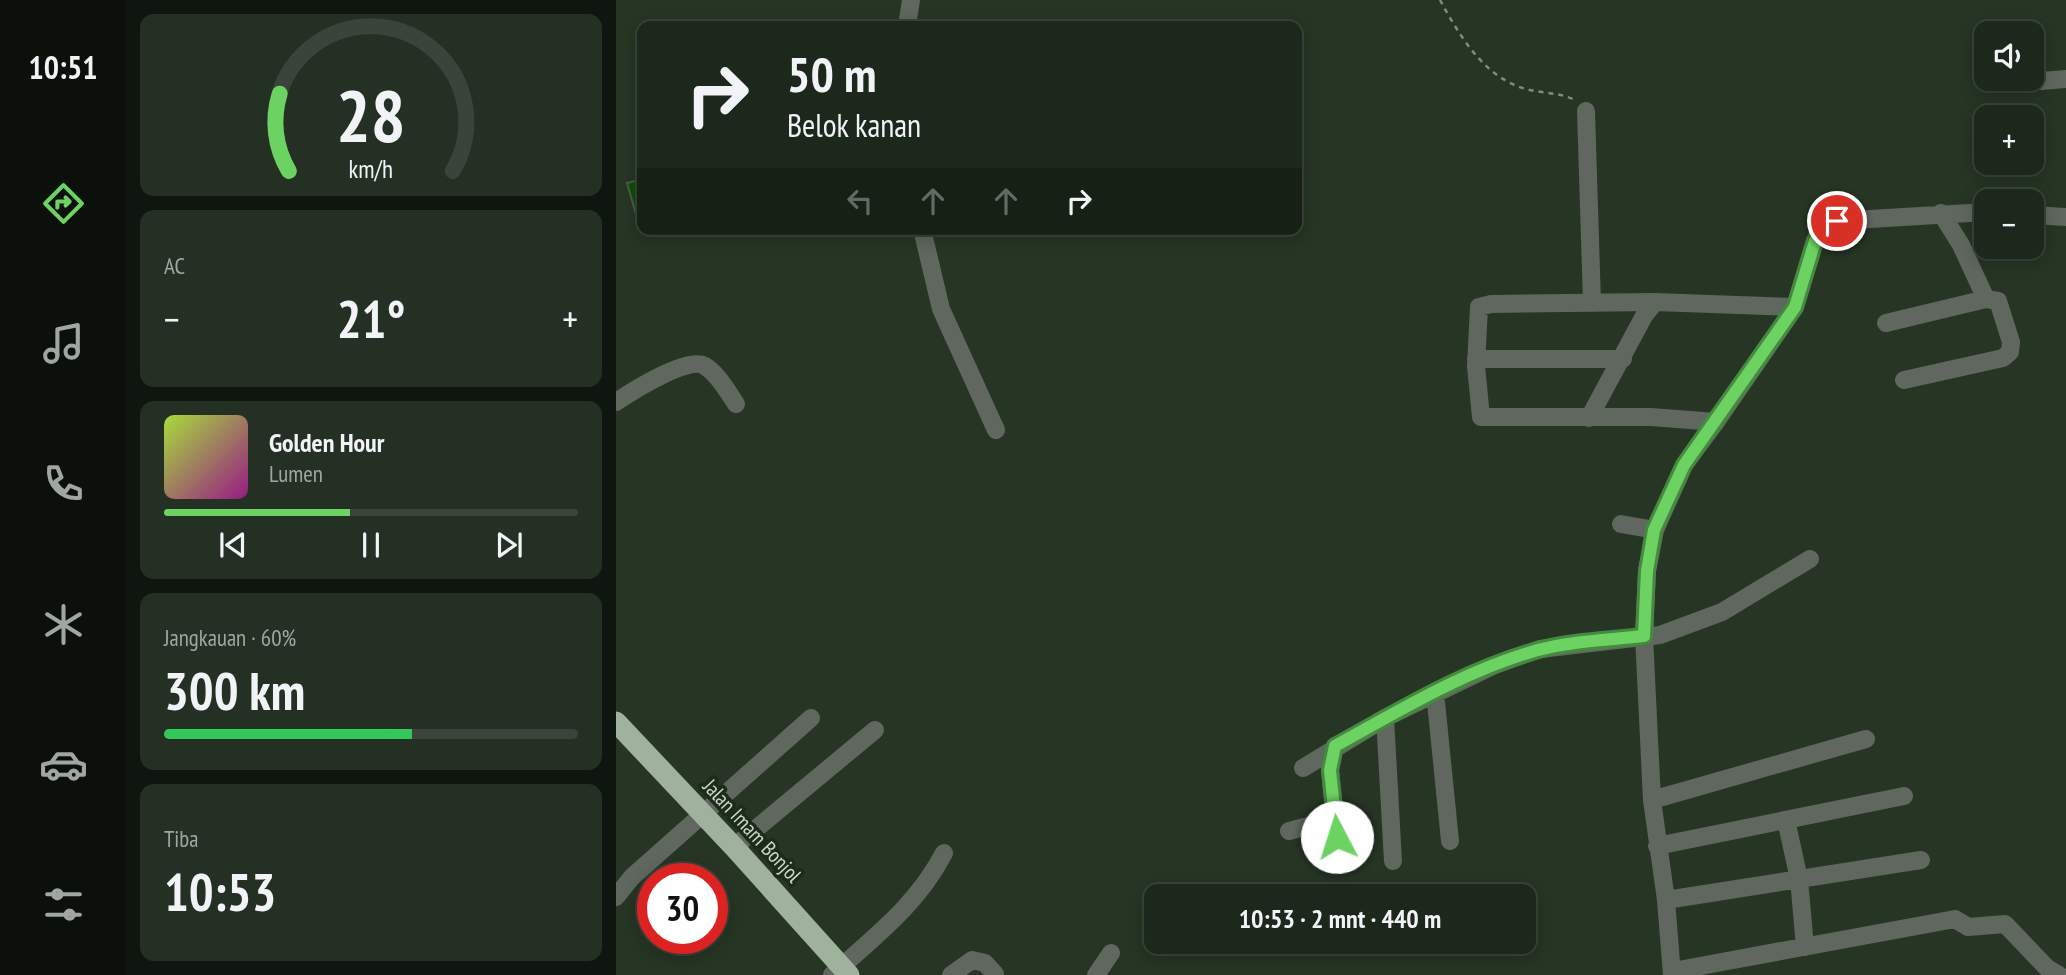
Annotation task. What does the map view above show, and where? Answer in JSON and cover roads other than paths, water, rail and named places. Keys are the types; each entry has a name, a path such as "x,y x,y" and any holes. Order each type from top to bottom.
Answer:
{"highway":[{"name":"Jalan Imam Bonjol","path":"616,722 734,847 841,972"}],"street":[{"path":"909,21 911,0"},
{"path":"2044,80 2066,79"},
{"path":"1586,111 1592,303"},
{"path":"1974,212 1837,221 1823,226 1815,241 1795,307 1684,465 1654,530 1647,571 1644,636 1652,800 1657,846 1667,900 1673,973 1955,919 1968,927 2005,924 2047,968 2059,975"},
{"path":"1941,213 1961,245 1986,299"},
{"path":"2044,216 2066,217"},
{"path":"923,235 941,309 996,430"},
{"path":"1886,323 1986,299 1998,301 2011,342 2010,352 2003,358 1904,380"},
{"path":"1589,418 1644,316 1655,302"},
{"path":"1716,422 1651,417 1481,417 1476,359 1476,311 1483,305 1655,302 1795,307"},
{"path":"1476,359 1623,359"},
{"path":"616,402 646,384 695,363 705,365 736,404"},
{"path":"1621,524 1654,530"},
{"path":"1303,768 1335,746 1385,718 1495,665 1540,649 1660,635 1722,612 1810,559"},
{"path":"1435,692 1450,841"},
{"path":"616,897 632,877 811,718"},
{"path":"1385,718 1393,861"},
{"path":"734,847 875,730"},
{"path":"1652,800 1866,739"},
{"path":"1335,746 1330,770 1338,855"},
{"path":"1657,846 1904,796"},
{"path":"1289,831 1335,820"},
{"path":"1786,820 1799,879 1805,947"},
{"path":"841,972 916,898 944,853"},
{"path":"1667,900 1921,860"},
{"path":"1097,975 1111,953"},
{"path":"951,975 972,960 985,963 995,975"}]}
